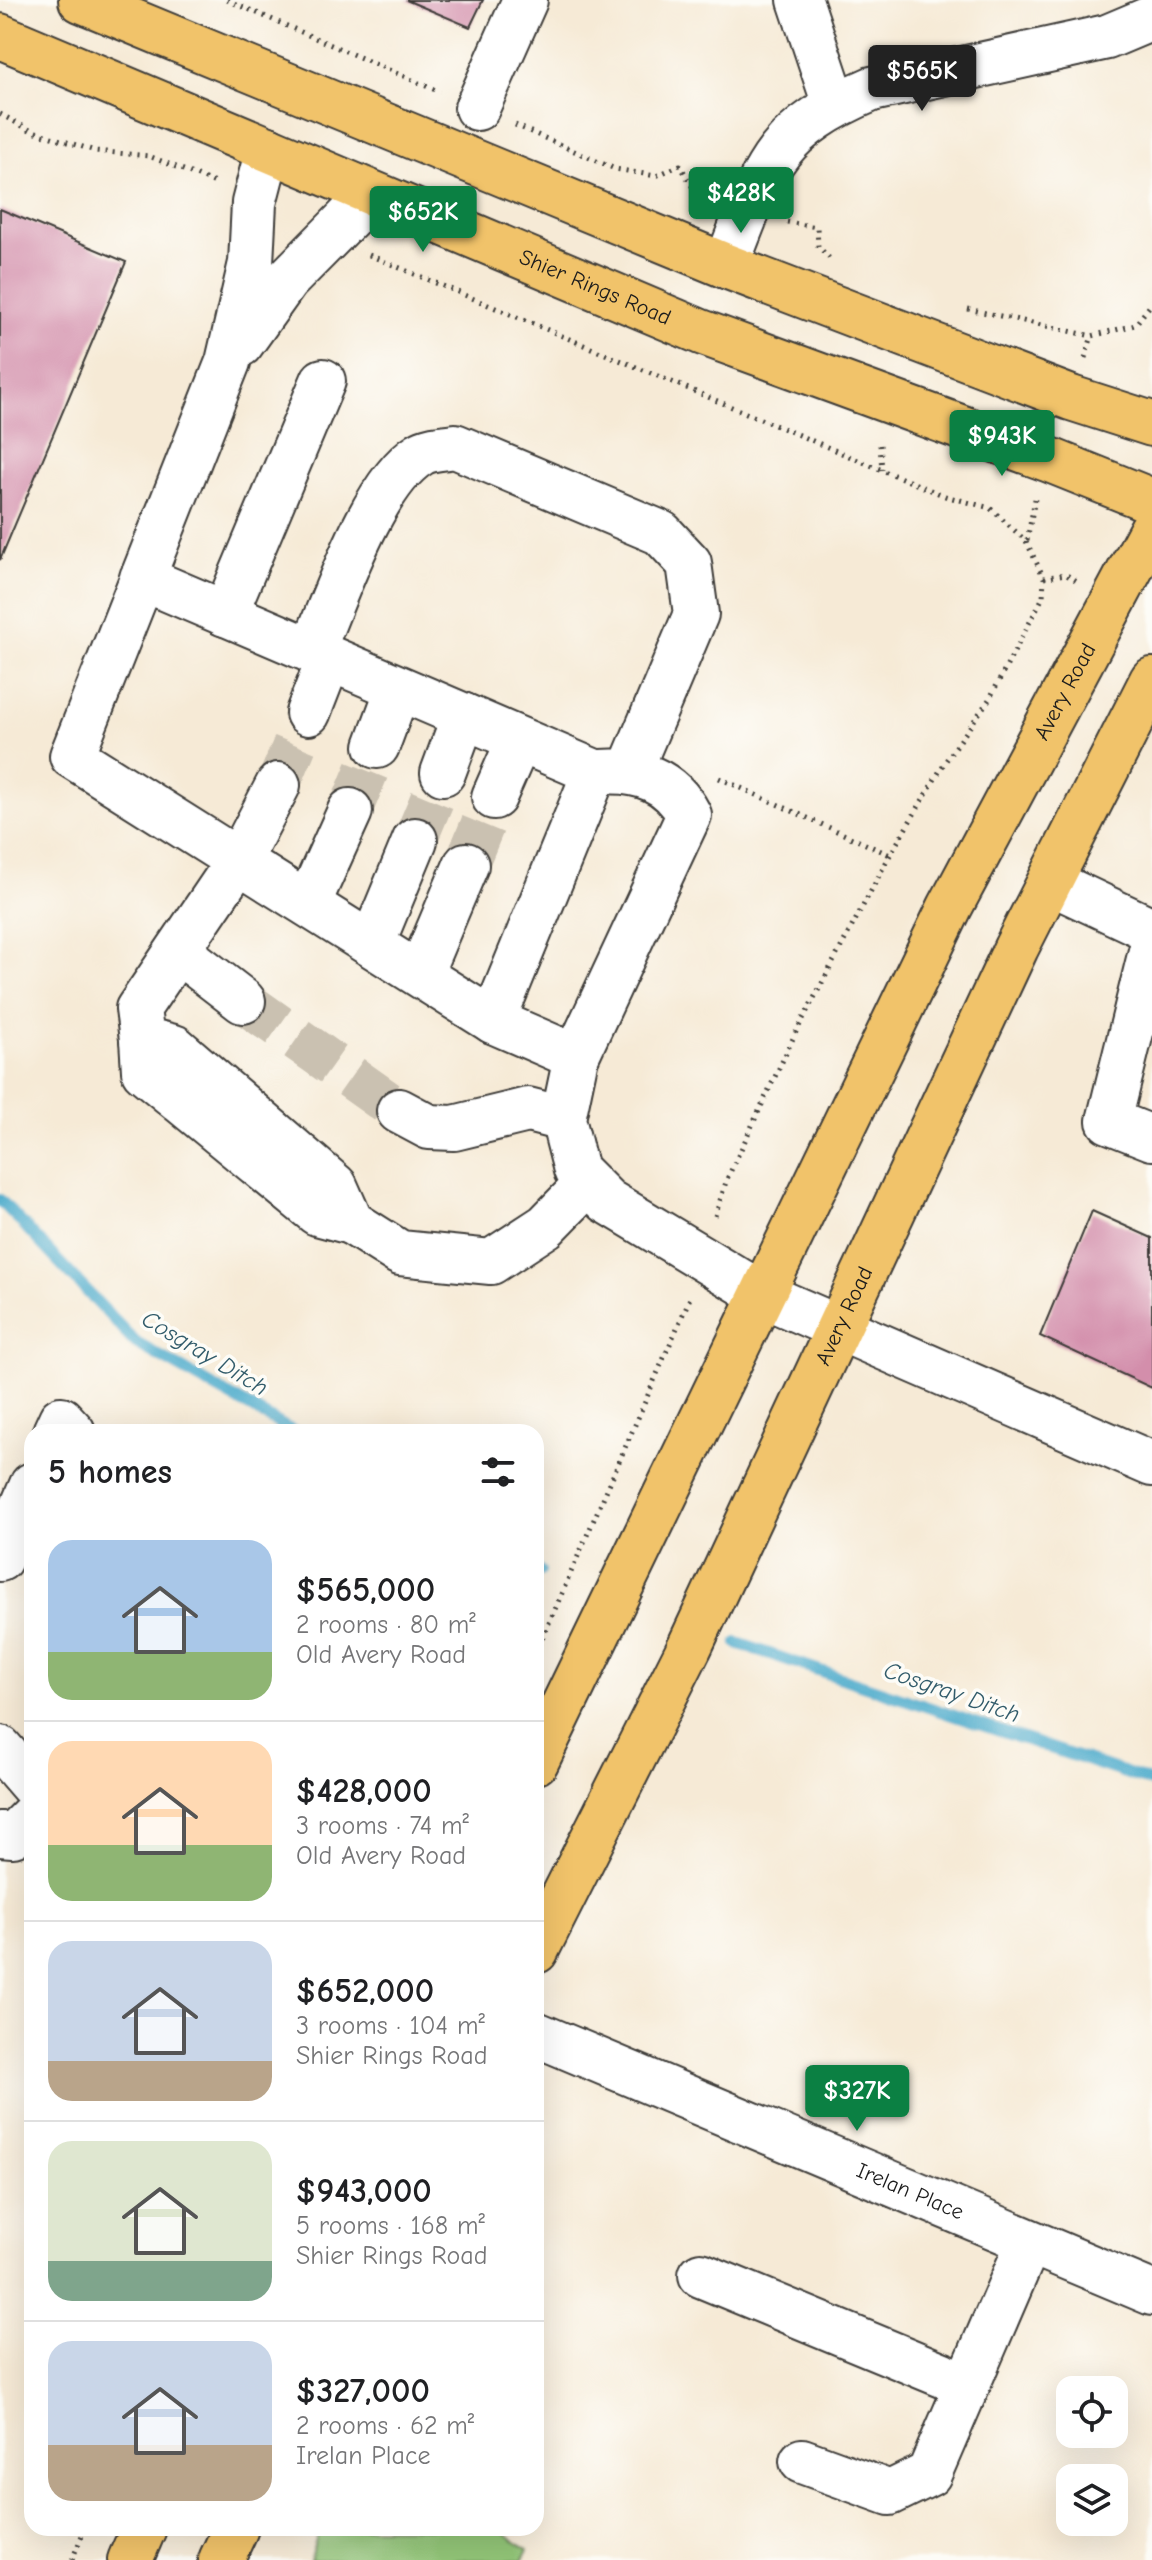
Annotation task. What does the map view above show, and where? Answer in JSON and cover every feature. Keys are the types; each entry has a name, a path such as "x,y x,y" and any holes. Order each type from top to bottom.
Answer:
{"main road":[{"path":"81,0 461,160 726,266 1071,398 1152,424"},
{"name":"Shier Rings Road","path":"0,36 701,332 1050,460 1152,501"},
{"name":"Avery Road","path":"544,1746 950,907 1152,529"},
{"name":"Avery Road","path":"544,1935 689,1648 1050,882 1152,680"},
{"path":"130,2560 140,2536"},
{"path":"221,2560 232,2536"}],"street":[{"path":"477,108 525,0"},
{"path":"800,0 835,105"},
{"path":"726,266 771,161 795,132 835,105 872,89 1107,37 1152,18"},
{"path":"268,149 254,203 251,263 228,362 72,756 493,1021 576,1057"},
{"path":"228,362 286,281 372,194"},
{"path":"225,614 323,381"},
{"path":"308,713 321,655 380,498 400,471 422,452 455,446 661,533 689,563 696,614 612,771 493,1021"},
{"path":"142,578 519,740 678,794 689,815 576,1057 563,1119 576,1170 607,1201 700,1260 763,1295 1152,1464"},
{"path":"377,746 398,689"},
{"path":"443,773 464,716"},
{"path":"494,797 519,740"},
{"path":"278,785 239,860 138,1009 142,1039 174,1047 335,1186 351,1222 400,1253 491,1262 546,1226 588,1183"},
{"path":"308,904 350,811"},
{"path":"372,944 415,840"},
{"path":"420,974 466,865"},
{"path":"1050,882 1152,930"},
{"path":"1152,947 1109,1121 1152,1138"},
{"path":"178,951 243,1001"},
{"path":"399,1111 429,1127 454,1128 528,1110 563,1119"},
{"path":"0,1559 24,1504"},
{"path":"0,1834 13,1835 24,1777"},
{"name":"Irelan Place","path":"544,2037 1152,2293"},
{"path":"802,2461 890,2493 929,2474 1029,2242"},
{"path":"701,2275 967,2385"}],"path":[{"path":"227,0 615,169 656,176 680,165 692,186 800,227 817,227 818,246 834,262"},
{"path":"0,114 30,130 95,151 149,156 195,173 254,203"},
{"path":"330,238 907,481 990,508 1026,541 1044,578 1043,597 990,698 945,762 890,855 796,1032 733,1166 689,1299 544,1634"},
{"path":"956,306 1092,336 1135,325 1152,303"},
{"path":"711,775 890,855"},
{"path":"72,2560 82,2536"}],"green space":[{"path":"317,2536 509,2536 528,2549 522,2560 309,2560"}],"building":[{"path":"406,0 483,0 470,27"},
{"path":"0,209 126,262 0,560"},
{"path":"1092,1211 1152,1238 1152,1388 1040,1336"}],"waterway":[{"name":"Cosgray Ditch","path":"0,1200 136,1343 280,1424"},
{"name":"Cosgray Ditch","path":"737,1643 1152,1782"}],"tunnel":[{"path":"278,785 308,713"},
{"path":"350,811 377,746"},
{"path":"415,840 443,773"},
{"path":"466,865 494,797"},
{"path":"243,1001 399,1111"}]}
